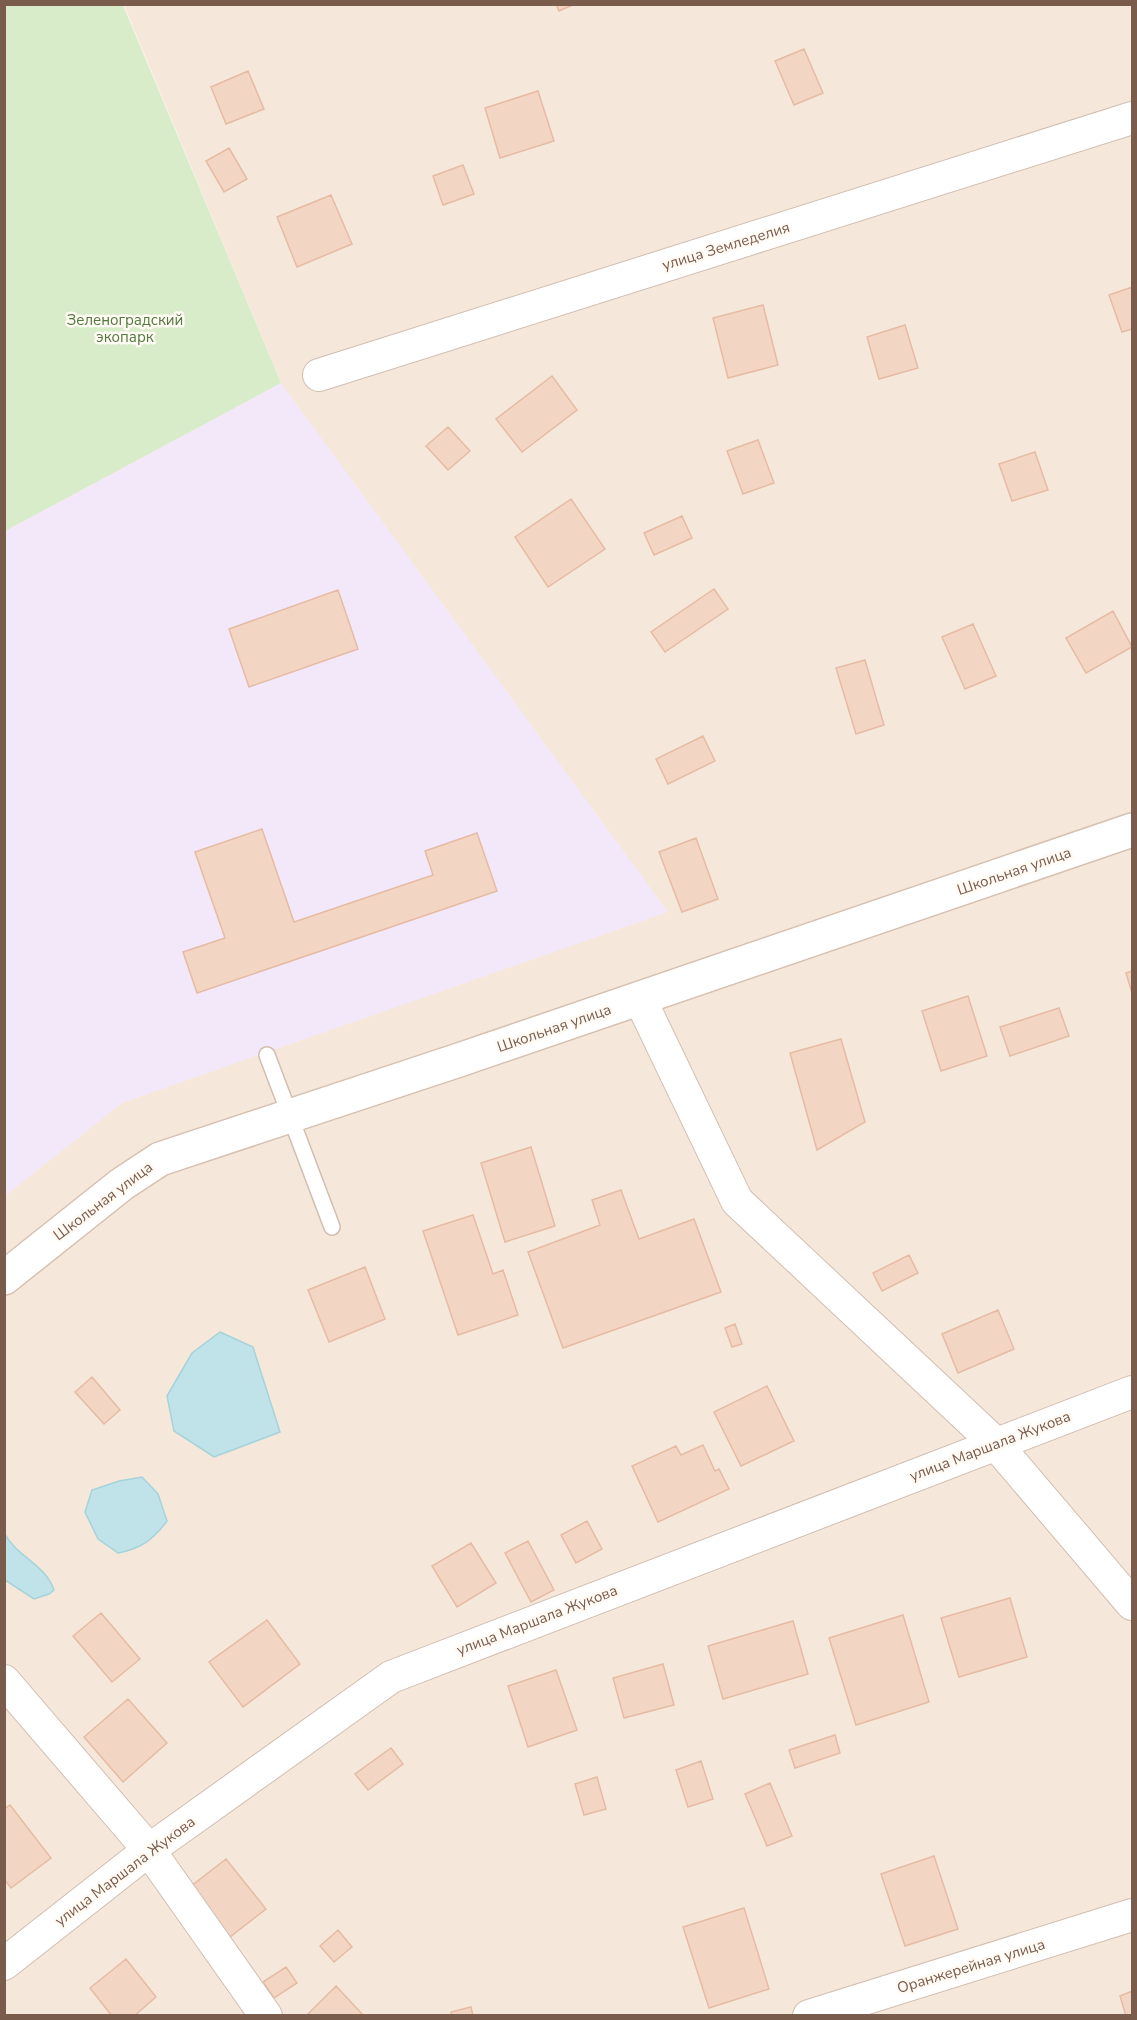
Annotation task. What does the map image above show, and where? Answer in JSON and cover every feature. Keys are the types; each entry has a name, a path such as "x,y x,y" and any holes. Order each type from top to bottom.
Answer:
{"street":[{"name":"улица Земледелия","path":"319,375 1132,118"},
{"name":"Школьная улица","path":"4,1278 122,1184 160,1159 640,999 1132,830"},
{"path":"640,999 737,1201 995,1443 1132,1604"},
{"name":"улица Маршала Жукова","path":"4,1964 149,1850 391,1677 1132,1392"},
{"path":"4,1681 149,1850 266,2016"},
{"name":"Оранжерейная улица","path":"809,2016 1132,1915"}],"lane":[{"path":"267,1054 332,1227"}],"shaded area":[{"path":"124,5 1132,5 1132,2015 5,2016 5,531 281,383"},
{"path":"281,383 668,912 122,1103 5,1196 5,531"}],"green space":[{"name":"Зеленоградский экопарк","path":"5,4 123,5 281,383 5,531"}],"water":[{"path":"220,1332 253,1347 280,1432 214,1457 174,1431 167,1396 192,1353"},
{"path":"142,1477 158,1494 167,1521 145,1543 118,1553 98,1539 85,1512 92,1490 119,1481"},
{"path":"5,1534 16,1548 44,1573 54,1590 34,1599 5,1580"}],"building":[{"path":"556,4 575,4 559,11"},
{"path":"804,49 823,93 794,105 775,61"},
{"path":"248,71 264,109 226,124 211,87"},
{"path":"538,91 554,141 500,158 485,108"},
{"path":"229,148 247,179 224,192 206,161"},
{"path":"463,165 474,194 443,205 433,176"},
{"path":"331,195 352,244 297,267 277,217"},
{"path":"1132,287 1132,329 1122,332 1109,295"},
{"path":"763,305 778,365 728,378 713,318"},
{"path":"905,325 918,368 879,379 867,337"},
{"path":"552,376 577,410 522,452 496,419"},
{"path":"448,427 470,451 448,470 426,446"},
{"path":"758,440 774,483 743,494 727,451"},
{"path":"1035,452 1048,490 1012,501 999,464"},
{"path":"571,499 605,549 548,587 515,537"},
{"path":"682,516 692,538 654,555 644,533"},
{"path":"714,589 728,609 665,652 651,632"},
{"path":"338,590 358,649 249,687 229,629"},
{"path":"1113,611 1132,647 1086,673 1066,638"},
{"path":"973,624 996,676 965,689 942,637"},
{"path":"865,660 884,725 856,734 836,668"},
{"path":"703,736 715,761 668,784 656,759"},
{"path":"262,829 294,922 433,875 425,851 477,833 497,891 197,993 183,952 225,938 195,852"},
{"path":"696,838 718,899 682,912 659,852"},
{"path":"1132,971 1132,993 1126,973"},
{"path":"968,996 987,1056 941,1071 922,1011"},
{"path":"1059,1008 1069,1036 1010,1056 1000,1027"},
{"path":"841,1039 865,1122 817,1150 790,1053"},
{"path":"531,1147 555,1226 505,1242 481,1163"},
{"path":"621,1190 639,1239 694,1219 721,1292 563,1348 528,1252 600,1225 592,1200"},
{"path":"473,1215 493,1274 503,1270 518,1315 458,1335 423,1231"},
{"path":"909,1255 918,1273 882,1291 873,1273"},
{"path":"365,1267 385,1319 329,1342 308,1290"},
{"path":"998,1310 1014,1349 958,1373 942,1334"},
{"path":"735,1324 742,1344 732,1347 725,1328"},
{"path":"92,1377 120,1410 104,1424 75,1392"},
{"path":"767,1386 794,1441 741,1466 714,1412"},
{"path":"703,1445 715,1471 719,1469 729,1489 658,1522 632,1466 676,1446 681,1455"},
{"path":"587,1521 602,1549 576,1563 561,1535"},
{"path":"528,1541 554,1590 531,1602 505,1553"},
{"path":"471,1543 496,1583 457,1607 432,1566"},
{"path":"1010,1598 1027,1657 959,1677 941,1618"},
{"path":"101,1613 140,1659 112,1682 73,1636"},
{"path":"903,1615 929,1702 856,1725 829,1638"},
{"path":"267,1620 300,1664 243,1707 209,1662"},
{"path":"793,1621 808,1674 723,1699 708,1646"},
{"path":"663,1664 674,1705 624,1718 613,1678"},
{"path":"556,1670 577,1730 528,1747 508,1686"},
{"path":"128,1699 167,1743 123,1782 84,1737"},
{"path":"835,1735 840,1753 795,1768 789,1750"},
{"path":"391,1748 403,1764 368,1790 355,1774"},
{"path":"701,1761 713,1799 688,1807 676,1770"},
{"path":"597,1777 606,1809 584,1815 575,1784"},
{"path":"770,1783 792,1836 767,1846 745,1794"},
{"path":"10,1805 51,1858 11,1888 4,1879 4,1809"},
{"path":"934,1856 958,1929 905,1946 881,1874"},
{"path":"226,1859 266,1909 230,1937 190,1887"},
{"path":"744,1908 769,1989 709,2008 683,1927"},
{"path":"338,1930 352,1947 334,1962 320,1946"},
{"path":"126,1959 156,1997 134,2016 112,2016 90,1988"},
{"path":"286,1967 297,1983 274,1998 263,1982"},
{"path":"336,1986 364,2016 306,2016"},
{"path":"1132,1991 1132,2016 1126,2016 1120,1996"},
{"path":"471,2007 473,2016 452,2016 451,2012"}]}
